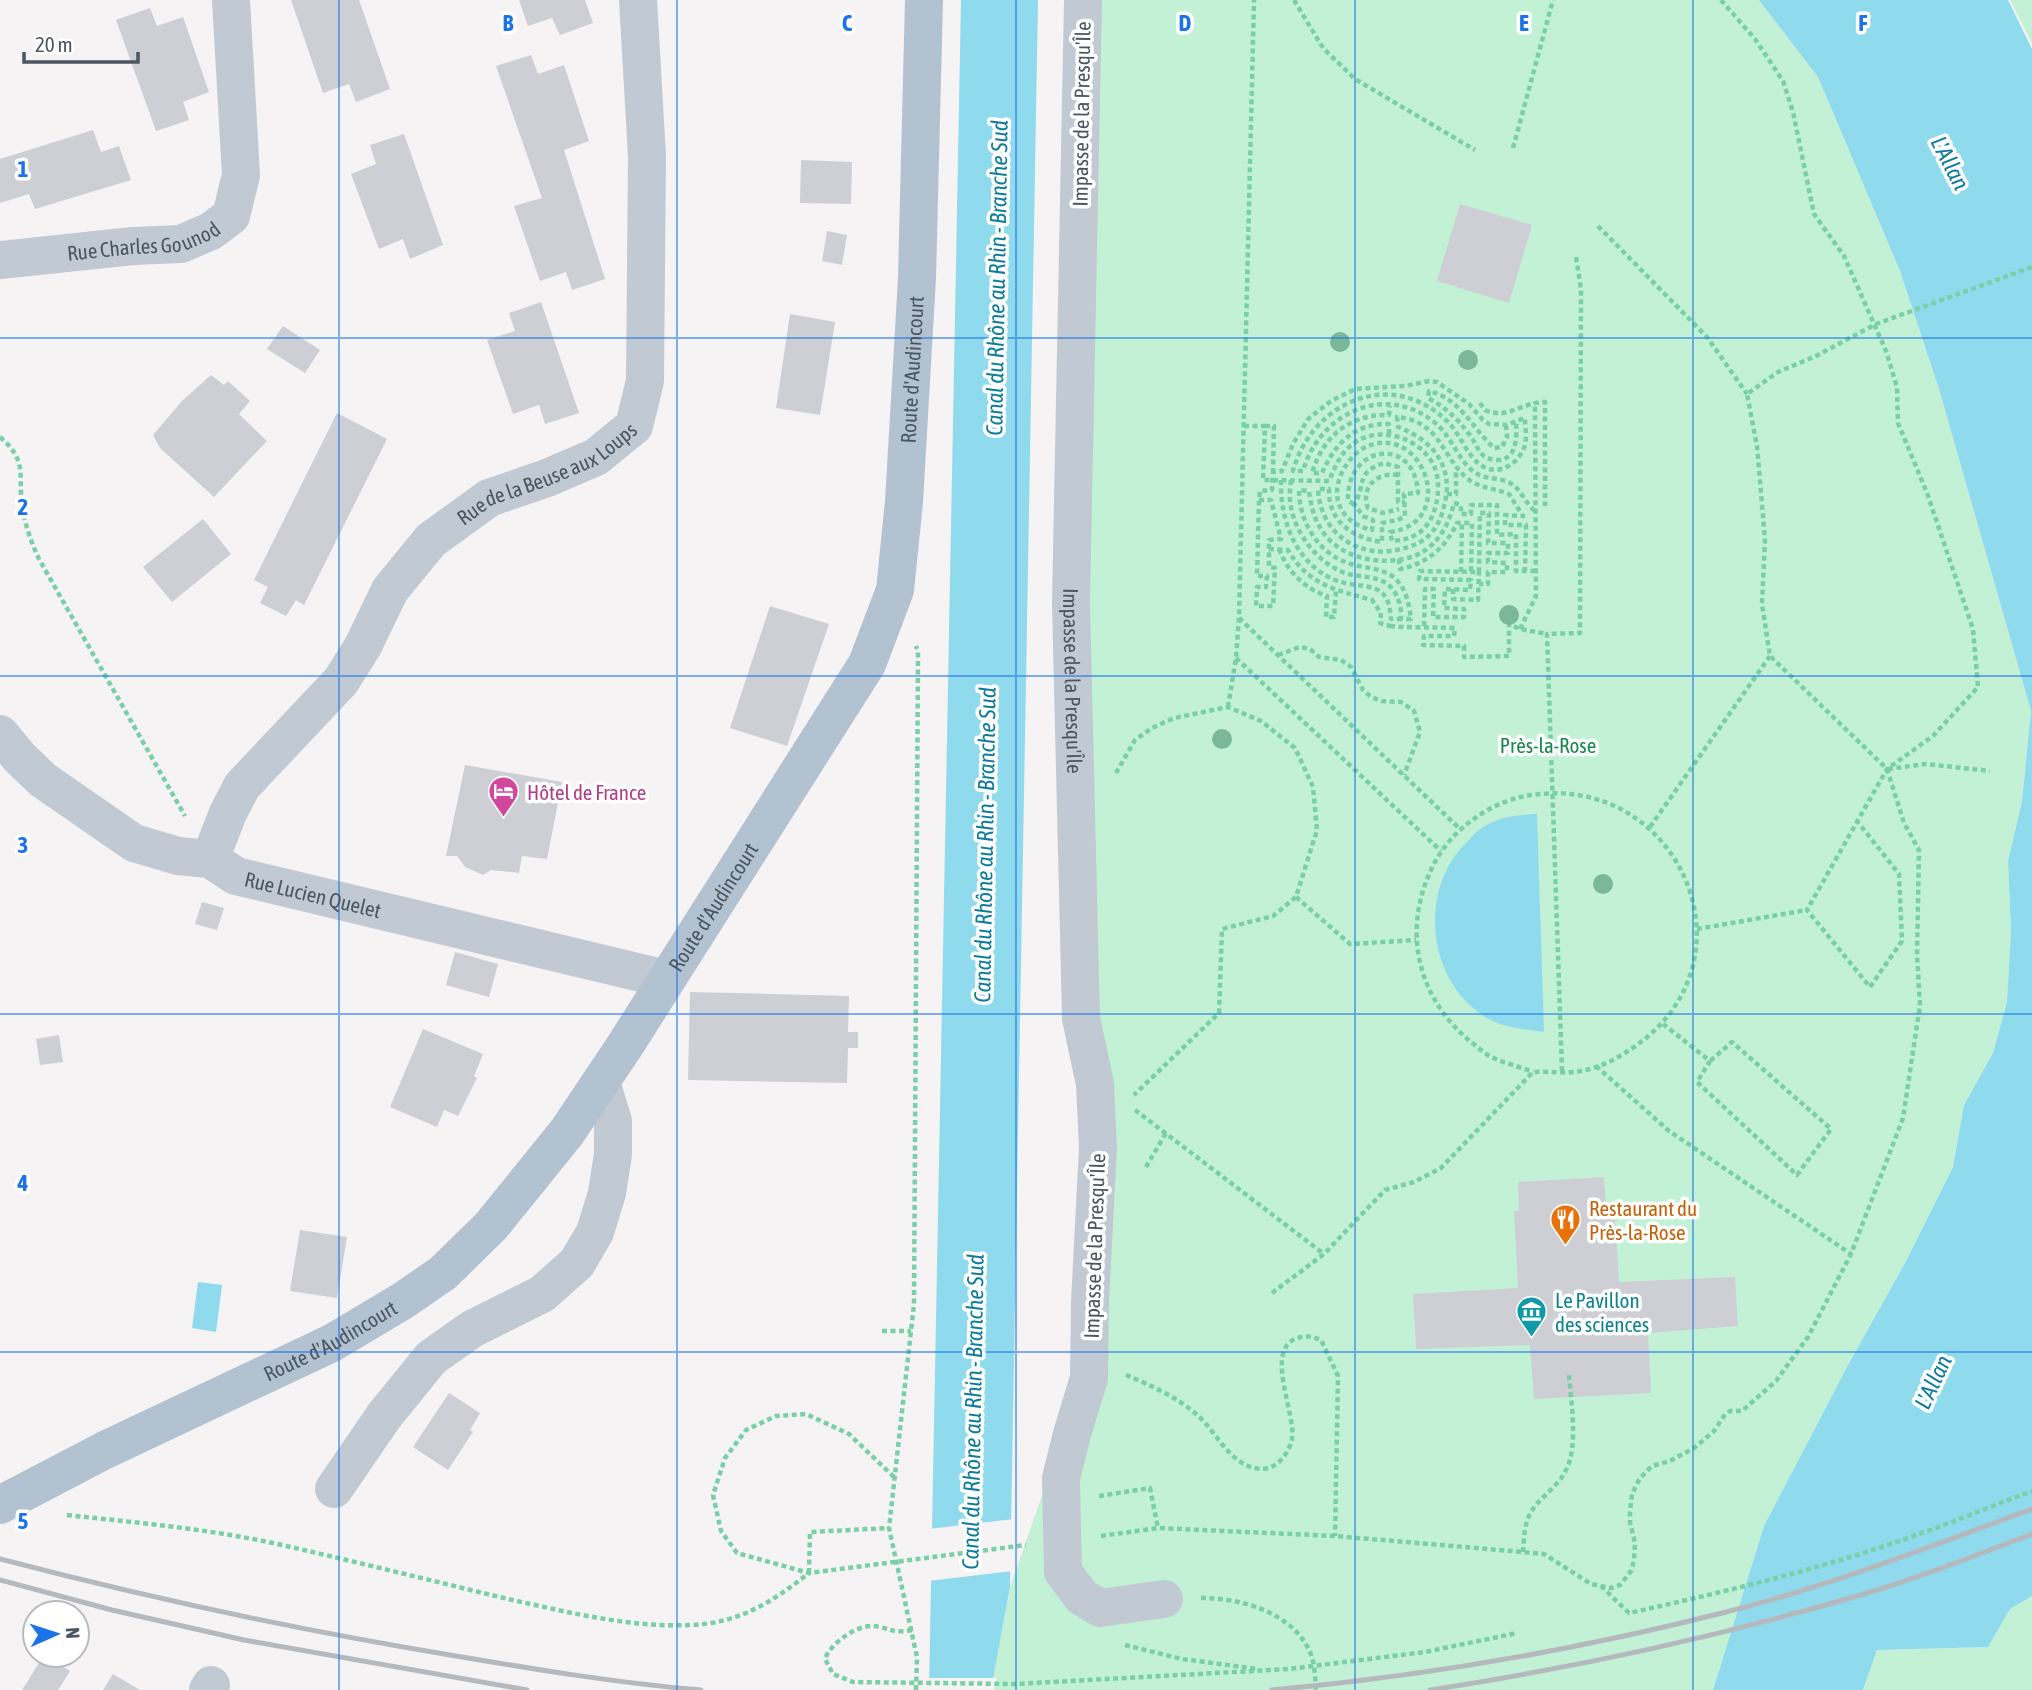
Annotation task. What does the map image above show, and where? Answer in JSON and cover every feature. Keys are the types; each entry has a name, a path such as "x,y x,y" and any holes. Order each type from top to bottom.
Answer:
{"main road":[{"name":"Route d'Audincourt","path":"0,1505 105,1450 332,1343 443,1273 491,1226 567,1132 867,664 895,590 904,502 917,278 924,0"}],"street":[{"name":"Rue Charles Gounod","path":"0,260 133,246 181,244 211,231 231,216 241,175 231,0"},
{"name":"Rue de la Beuse aux Loups","path":"210,859 242,786 341,681 363,646 390,590 431,540 489,498 596,457 634,426 645,381 647,156 638,0"},
{"name":"Impasse de la Presqu'Île","path":"1083,0 1071,603 1081,1018 1096,1084 1098,1148 1089,1378 1061,1478 1061,1503 1063,1572 1082,1597 1100,1608"},
{"name":"Rue Lucien Quelet","path":"0,734 43,780 134,843 178,856 210,859 236,876 666,979"},
{"path":"334,1489 384,1416 431,1358 472,1329 542,1294 577,1263 595,1232 607,1193 613,1154 613,1121 601,1082"},
{"path":"1100,1608 1164,1599"}],"path":[{"path":"1228,707 1239,617 1254,0"},
{"path":"1294,0 1323,48 1355,79 1475,150"},
{"path":"1513,148 1553,0"},
{"path":"1721,0 1755,39 1783,81 1793,112 1814,214 1844,256 1875,324 1897,387 1898,423 1927,493 1973,629 1978,687 1933,736 1887,769 1807,910"},
{"path":"1096,1536 1158,1528 1335,1536 1523,1552 1544,1554 1591,1584 1611,1588 1620,1585 1631,1571 1636,1553 1630,1512 1632,1494 1640,1478 1652,1466 1670,1461 1694,1448 1714,1431 1730,1411 1742,1411 1776,1381 1808,1337 1850,1254 1903,1118 1920,1005 1917,955 1919,850 1903,823 1887,769 1770,656 1762,604 1765,540 1757,446 1747,394 1707,337 1598,226"},
{"path":"1391,622 1416,628 1455,628 1454,636 1424,636 1423,645 1464,646 1464,657 1508,656 1509,624 1547,634 1580,633 1581,289 1576,257"},
{"path":"1747,394 1779,372 1816,356 1875,324 2032,267"},
{"path":"1273,472 1282,471 1293,444 1308,419 1331,401 1355,389 1437,382 1469,404 1489,424 1506,425 1525,418 1525,445 1507,468 1489,469 1474,459 1458,433 1434,411 1418,403 1389,395 1358,399 1329,414 1307,438 1293,471 1303,471 1309,452 1337,419 1358,409 1390,406 1411,410 1433,421 1450,438 1462,458 1476,473 1509,483 1535,511"},
{"path":"1389,395 1390,386"},
{"path":"1506,425 1506,443 1502,447 1494,448 1461,409 1447,398 1429,391 1427,398 1452,414 1488,458 1503,460 1511,455 1516,442 1516,422"},
{"path":"1520,629 1536,596 1535,402"},
{"path":"1480,403 1485,410 1503,414 1535,402 1545,402 1545,506"},
{"path":"1389,434 1389,425 1365,427 1353,432 1340,441 1322,473 1312,473 1316,459 1336,432 1362,417 1389,415 1390,406"},
{"path":"1265,426 1263,480 1329,481 1348,447 1370,435 1389,434 1406,439 1421,449 1434,466 1438,485 1429,523 1420,533 1409,538 1392,541 1390,532 1409,528 1416,523 1426,504 1428,491 1424,469 1418,458 1399,446 1376,444 1365,447 1349,460 1338,483 1339,503 1349,521 1372,530 1373,520 1363,516 1349,501 1350,480 1356,468 1377,454 1391,454 1403,459 1411,468 1417,480 1418,493 1404,494 1405,516 1402,519 1382,523 1381,542 1370,540 1342,526 1331,508 1329,489 1318,489 1321,511 1336,534 1357,547 1383,552 1411,547 1433,531 1440,520 1447,494 1447,473 1441,458 1420,437 1398,427 1397,417 1419,424 1444,445 1456,467 1472,482 1509,494 1523,516 1505,515 1505,525 1526,525 1525,571"},
{"path":"1244,426 1274,426 1272,490 1260,491 1259,500 1257,576 1267,576 1266,587 1257,587 1256,606 1273,606 1275,568 1269,567 1269,540 1281,539 1271,500 1259,500"},
{"path":"0,437 13,448 22,470 22,505 28,535 39,559 210,859"},
{"path":"1354,504 1362,479 1376,466 1384,463 1398,467 1398,502 1405,502"},
{"path":"1447,494 1456,494 1456,467"},
{"path":"1398,475 1376,478 1370,484 1366,503 1368,508 1382,513 1399,509"},
{"path":"1281,480 1281,505 1285,523 1291,539 1301,552 1325,574 1336,580 1378,590 1390,606 1391,622"},
{"path":"1291,480 1290,503 1300,532 1316,553 1345,573 1386,583 1401,605 1401,620"},
{"path":"1269,550 1288,550 1294,560 1321,584 1336,591 1372,600 1381,613 1380,623 1411,619 1409,605 1399,582 1385,572 1347,563 1328,552 1312,534 1299,503 1299,490 1309,491 1315,518 1334,545 1356,556 1383,560 1414,556 1435,542 1448,521 1454,503 1461,505 1461,514 1471,514 1471,505 1497,505 1497,534 1516,534 1516,571 1536,571"},
{"path":"1290,503 1299,503"},
{"path":"1453,589 1453,599 1478,600 1480,513 1489,513 1488,543 1508,543 1507,553 1488,553 1488,562 1507,563 1507,572 1488,572 1488,584 1479,584"},
{"path":"1399,559 1400,569 1422,563 1439,550 1457,523 1472,523 1471,572"},
{"path":"1461,572 1462,523"},
{"path":"1279,549 1287,566 1298,579 1327,596 1326,617 1334,617 1336,591"},
{"path":"1383,552 1383,560"},
{"path":"1424,626 1425,589 1434,589 1433,617 1464,617 1464,609 1444,608 1445,589 1470,590 1471,580 1419,579 1420,571 1479,572"},
{"path":"895,590 918,652 914,1276 911,1331 889,1528 917,1657 916,1690"},
{"path":"1239,617 1460,829"},
{"path":"1547,634 1562,1071"},
{"path":"1278,655 1300,647 1310,649 1319,657 1341,660 1351,667 1363,690 1371,697 1382,701 1401,702 1414,710 1420,732 1404,775"},
{"path":"1650,827 1770,656"},
{"path":"1236,658 1441,851"},
{"path":"1115,775 1135,740 1152,728 1174,718 1228,707 1261,721 1295,748 1313,787 1317,831 1296,897 1273,916 1222,929 1219,1013 1126,1103 1324,1254"},
{"path":"1887,769 1926,764 1990,771"},
{"path":"1552,792 1587,795 1620,807 1650,827 1675,856 1690,891 1697,929 1693,963 1682,995 1663,1024 1626,1055 1581,1071 1533,1072 1488,1056 1452,1026 1426,986 1416,940 1418,909 1426,879 1441,851 1460,829 1488,810 1518,796 1552,792"},
{"path":"1807,910 1870,987 1902,941 1899,874 1857,821"},
{"path":"1296,897 1350,944 1416,940"},
{"path":"1697,929 1807,910"},
{"path":"1663,1024 1710,1061"},
{"path":"1732,1042 1831,1129 1797,1175 1697,1082 1710,1061 1732,1042"},
{"path":"1596,1066 1669,1131 1850,1254"},
{"path":"1272,1293 1324,1254 1385,1190 1414,1182 1441,1168 1533,1072"},
{"path":"1146,1167 1166,1133"},
{"path":"882,1331 911,1331"},
{"path":"1090,1359 1178,1400 1197,1414 1243,1464 1263,1469 1272,1467 1282,1459 1292,1440 1291,1410 1281,1372 1282,1354 1289,1341 1301,1336 1308,1335 1321,1340 1338,1376 1335,1536"},
{"path":"1523,1552 1524,1534 1530,1514 1557,1485 1569,1462 1573,1442 1569,1375"},
{"path":"894,1477 849,1434 806,1414 776,1416 746,1430 725,1458 713,1495 721,1531 737,1553 809,1573 1026,1545"},
{"path":"1061,1503 1150,1488 1158,1528"},
{"path":"1601,1586 1629,1613 1681,1602 1784,1576 1901,1540 2032,1490"},
{"path":"55,1514 230,1535 280,1544 565,1612 641,1623 690,1626 725,1621 777,1598 809,1573"},
{"path":"809,1573 810,1532 889,1528"},
{"path":"1164,1599 1216,1598 1250,1604 1294,1628 1311,1653 1317,1690"},
{"path":"1100,1608 1105,1626 1124,1645 1182,1659 1267,1670"},
{"path":"912,1630 897,1633 871,1626 862,1628 840,1640 828,1651 825,1660 833,1674 853,1682 1015,1684 1289,1669 1424,1652 1517,1633"}],"green space":[{"name":"Près-la-Rose","path":"1083,0 1759,0 1818,77 1900,271 1939,389 2031,711 2022,801 2008,861 2011,931 2007,1002 1993,1053 1964,1105 1953,1167 1905,1263 1764,1526 1713,1690 991,1690 1010,1587 1090,1359 1095,1084"},
{"path":"2010,0 2032,0 2032,43"},
{"path":"2032,1596 2032,1690 1863,1690 1877,1650 1988,1647 2010,1609"}],"water":[{"name":"Canal du Rhône au Rhin - Branche Sud","path":"961,0 1038,0 1010,1587 991,1690 929,1690"},
{"name":"L'Allan","path":"1759,0 2008,0 2032,49 2032,1596 2010,1609 1988,1647 1877,1650 1863,1690 1713,1690 1764,1526 1905,1263 1953,1167 1964,1105 1993,1053 2007,1002 2011,931 2008,861 2022,801 2031,711 1939,389 1900,271 1818,77"},
{"path":"1537,814 1544,1032 1500,1024 1487,1018 1467,1002 1452,983 1441,960 1436,936 1435,910 1440,886 1450,864 1479,830 1498,820"},
{"path":"198,1282 222,1285 216,1332 192,1328"}],"pier":[{"path":"1014,1519 1013,1571 928,1581 929,1529"},
{"path":"926,1678 997,1678 994,1690 925,1690"}],"building":[{"path":"291,0 359,0 390,89 356,102 349,84 323,93"},
{"path":"519,0 585,0 593,23 560,35 552,18 528,26"},
{"path":"150,8 157,26 183,17 209,92 183,102 189,120 156,131 116,20"},
{"path":"531,55 538,74 564,65 589,141 564,150 605,279 572,290 566,272 540,281 514,206 542,198 496,66"},
{"path":"93,130 101,152 119,146 131,180 35,209 29,194 0,203 0,159"},
{"path":"404,134 443,245 410,259 403,239 379,249 351,174 376,164 370,145"},
{"path":"801,160 852,162 851,204 800,203"},
{"path":"1460,204 1532,225 1509,303 1437,281"},
{"path":"827,231 847,235 842,265 822,261"},
{"path":"541,302 579,413 545,424 539,405 513,414 487,340 515,331 509,313"},
{"path":"790,314 835,322 820,415 776,408"},
{"path":"283,326 320,350 305,373 267,349"},
{"path":"211,375 224,385 228,381 250,401 239,414 267,441 214,497 160,448 153,435 182,401"},
{"path":"337,413 387,439 304,605 296,600 286,616 260,603 268,587 254,580"},
{"path":"203,519 231,554 172,602 143,567"},
{"path":"770,606 829,624 787,746 730,728"},
{"name":"Hôtel de France","path":"465,765 562,782 547,859 522,856 519,873 491,870 483,875 465,867 457,856 446,856"},
{"path":"202,902 224,908 217,930 195,924"},
{"path":"455,952 498,964 489,997 446,985"},
{"path":"690,992 849,996 848,1032 858,1032 858,1048 848,1048 847,1083 688,1080"},
{"path":"423,1029 483,1054 474,1076 477,1078 458,1116 444,1110 437,1127 390,1107"},
{"path":"59,1035 63,1062 40,1065 36,1039"},
{"name":"Le Pavillon des sciences","path":"1604,1177 1606,1205 1614,1204 1619,1282 1735,1277 1738,1326 1648,1333 1651,1393 1534,1399 1530,1345 1416,1349 1413,1294 1518,1288 1514,1211 1519,1211 1518,1182"},
{"path":"300,1230 347,1237 337,1298 290,1291"},
{"path":"449,1393 480,1413 470,1430 473,1432 448,1470 413,1447"},
{"path":"35,1669 70,1671 58,1690 22,1690"},
{"path":"113,1674 140,1690 103,1690"}],"railway":[{"path":"1272,1690 1501,1660 1670,1626 1803,1590 1880,1565 2032,1509"},
{"path":"1430,1690 1538,1672 1751,1625 1901,1582 2032,1534"},
{"path":"0,1559 168,1600 337,1635 575,1675 701,1690"},
{"path":"0,1580 112,1610 244,1640 527,1690"}],"place":[{"name":"Hôtel de France","path":"504,819"},
{"name":"Restaurant du Près-la-Rose","path":"1566,1247"},
{"name":"Le Pavillon des sciences","path":"1532,1339"}]}
